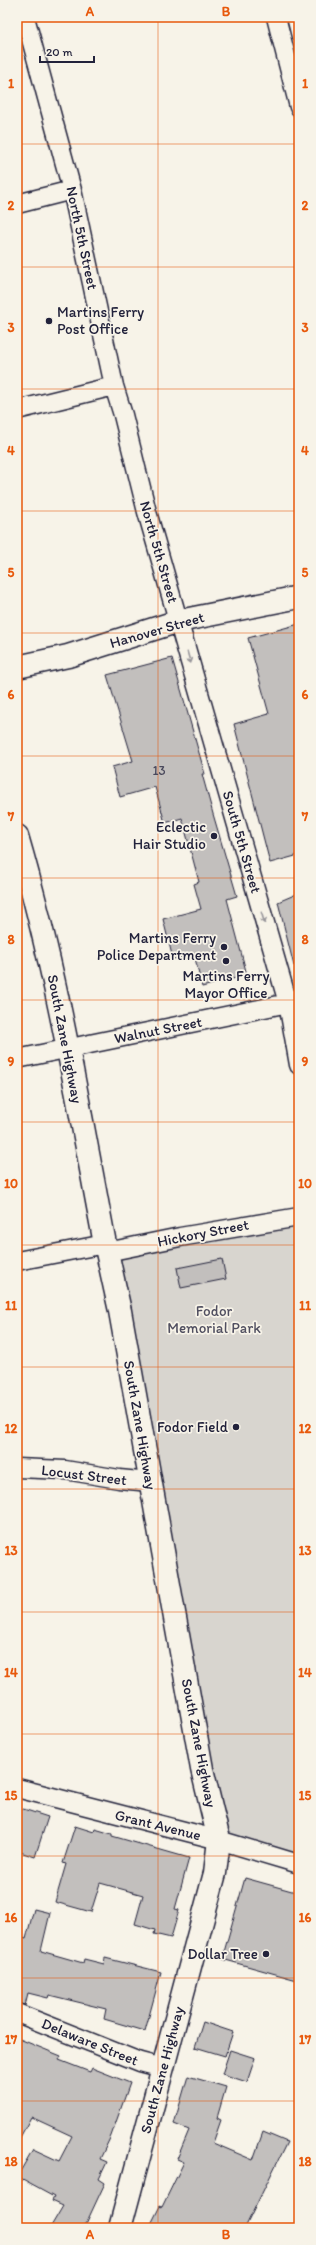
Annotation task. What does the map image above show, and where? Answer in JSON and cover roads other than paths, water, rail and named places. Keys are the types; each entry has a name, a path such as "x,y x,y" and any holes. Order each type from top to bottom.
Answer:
{"street":[{"name":"North 5th Street","path":"25,17 72,190 114,386 123,415 147,512 179,621"},
{"path":"276,17 299,107"},
{"path":"17,204 72,190"},
{"path":"17,410 114,386"},
{"name":"Hanover Street","path":"17,667 68,656 179,621 299,597"},
{"name":"South 5th Street","path":"179,621 293,1002 299,1065"},
{"name":"South Zane Highway","path":"17,836 35,900 67,1048 106,1248 120,1311 202,1769 219,1840 215,1873 120,2228"},
{"name":"Walnut Street","path":"17,1059 293,1002"},
{"name":"Hickory Street","path":"17,1261 299,1217"},
{"name":"Locust Street","path":"17,1468 65,1470 119,1479 150,1482"},
{"name":"Grant Avenue","path":"17,1788 219,1840 299,1864"},
{"name":"Delaware Street","path":"17,2013 140,2062 163,2068"}],"place":[{"name":"Martins Ferry Post Office","path":"49,321"},
{"name":"Eclectic Hair Studio","path":"214,836"},
{"name":"Martins Ferry Police Department","path":"224,947"},
{"name":"Martins Ferry Mayor Office","path":"226,961"},
{"name":"Fodor Field","path":"236,1427"},
{"name":"Dollar Tree","path":"266,1954"}],"park label":[{"name":"Fodor Memorial Park","path":"214,1320"}]}
